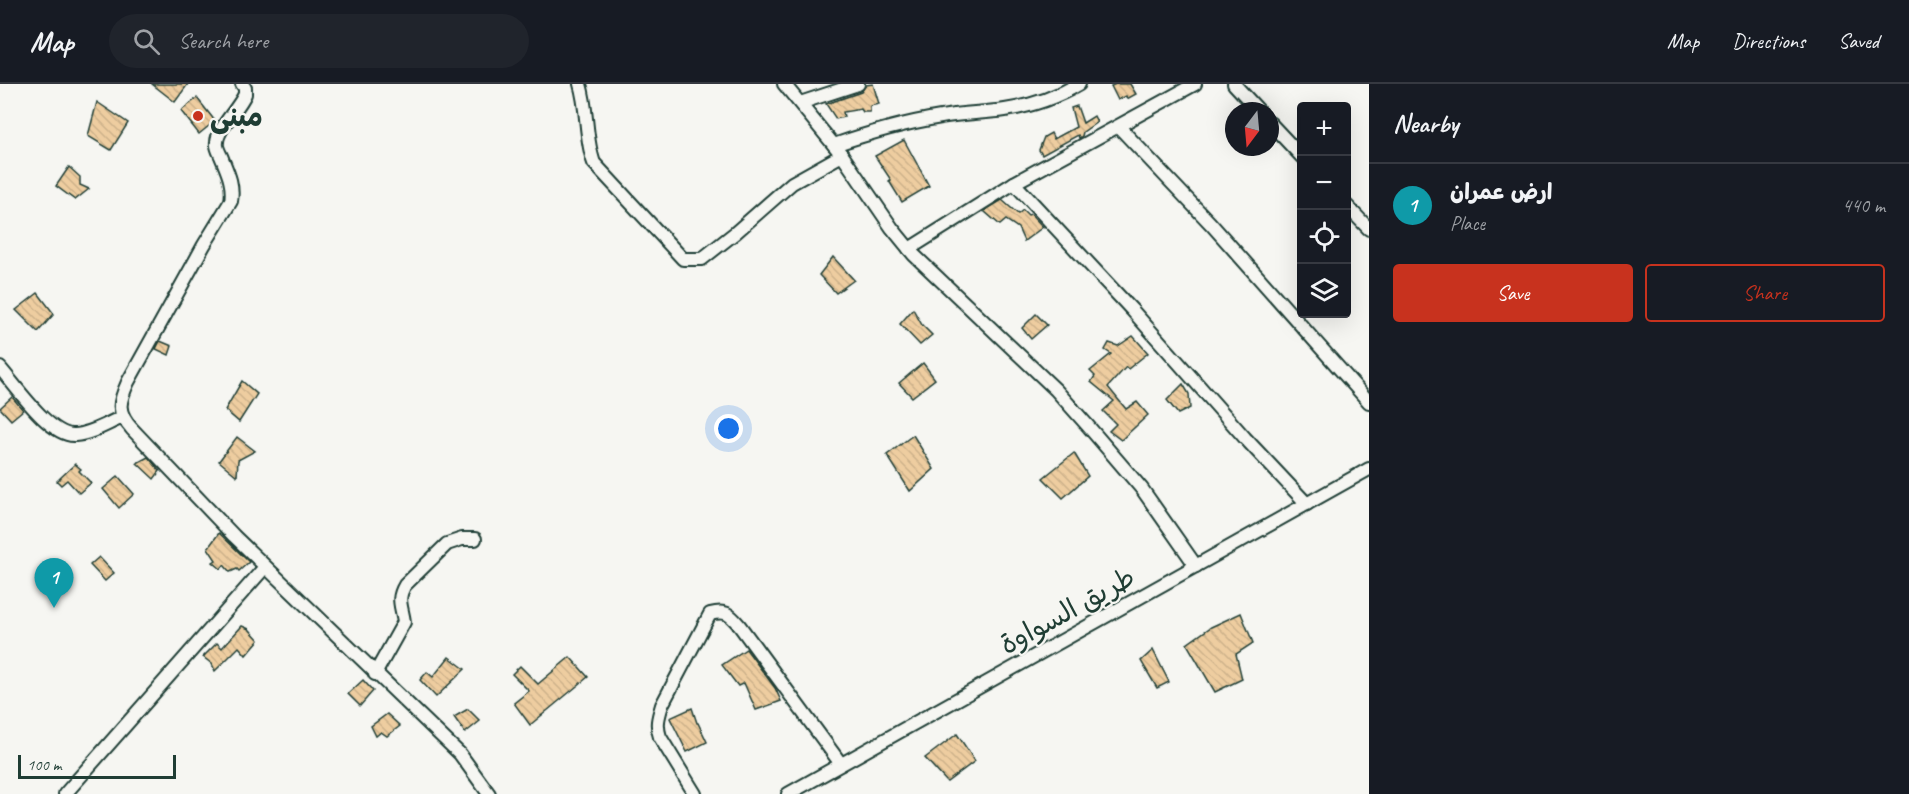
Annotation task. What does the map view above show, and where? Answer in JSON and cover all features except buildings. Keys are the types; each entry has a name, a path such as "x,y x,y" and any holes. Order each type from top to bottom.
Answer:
{"street":[{"path":"242,84 245,91 243,99 217,142 218,150 230,177 231,201 128,382 120,398 123,417 265,567 460,754 489,794"},
{"path":"580,84 594,163 683,259 692,261 702,259 792,183 838,150 885,129 930,119 1007,110 1040,101 1079,84"},
{"path":"784,84 838,150 909,249 1056,390 1142,489 1196,566"},
{"path":"800,103 858,84"},
{"path":"909,249 1014,183 1196,84"},
{"path":"1234,84 1251,102"},
{"path":"1119,127 1211,224 1369,402"},
{"path":"1279,133 1301,156"},
{"path":"1014,183 1307,504"},
{"path":"1351,209 1369,229"},
{"path":"1,370 50,426 65,435 86,433 123,417"},
{"name":"طريق السواوة","path":"788,794 1369,469"},
{"path":"375,674 404,622 399,599 400,592 405,585 447,544 462,539 475,539"},
{"path":"65,794 265,567"},
{"path":"695,794 660,737 657,719 662,705 710,614 721,611 730,615 739,625 841,764"}],"place":[{"name":"مبنى","path":"198,116"},
{"name":"ارض عمران","path":"54,608"}]}
